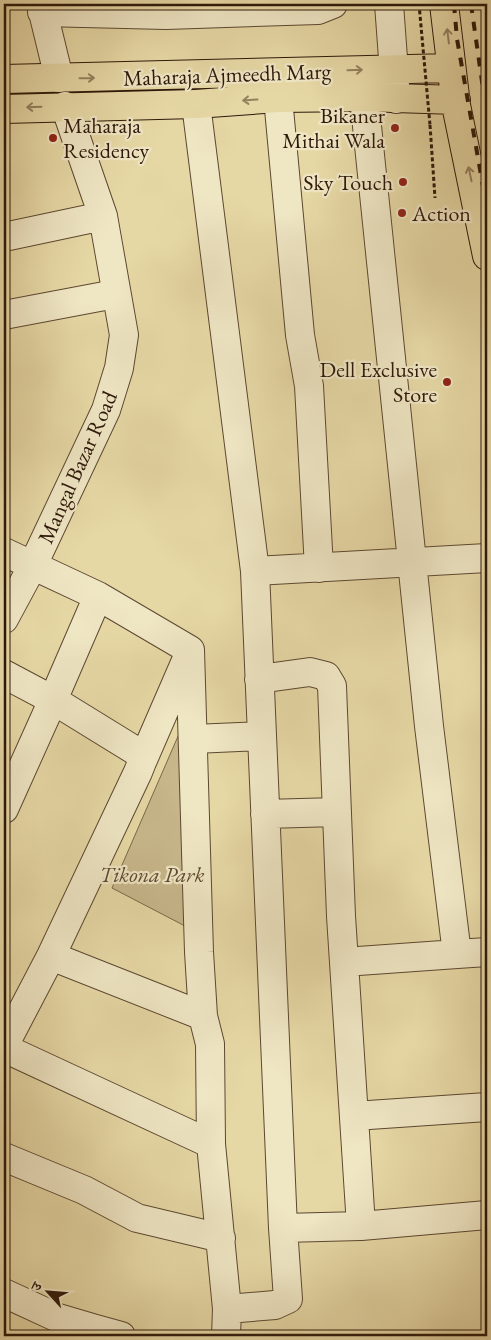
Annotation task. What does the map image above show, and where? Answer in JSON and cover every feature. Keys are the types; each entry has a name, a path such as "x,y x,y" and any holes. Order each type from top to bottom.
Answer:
{"main road":[{"path":"444,4 456,100 487,256"},
{"name":"Maharaja Ajmeedh Marg","path":"4,79 451,68"},
{"name":"Maharaja Ajmeedh Marg","path":"4,109 196,104 278,98 364,97 456,100"}],"street":[{"path":"59,78 42,8 176,15 318,10 333,4"},
{"path":"389,4 396,98"},
{"path":"364,97 429,726 457,954"},
{"path":"278,98 300,335 309,386 319,568"},
{"path":"196,104 254,571 283,1228 288,1299 275,1305 227,1309"},
{"name":"Mangal Bazar Road","path":"4,619 32,567 106,410 119,368 124,335 103,216 65,106"},
{"path":"4,237 103,216"},
{"path":"4,315 116,294"},
{"path":"4,552 32,567 98,596 190,650"},
{"path":"254,571 487,558"},
{"path":"4,809 98,596"},
{"path":"190,650 194,739 195,869 203,1016 210,1044 211,1144 227,1309 226,1336"},
{"path":"190,650 142,762 51,956 4,1047 211,1144"},
{"path":"259,679 310,672 326,676 332,686 344,962 361,1226"},
{"path":"4,674 53,700 132,748 139,753 142,762"},
{"path":"194,739 262,736"},
{"path":"265,814 337,812"},
{"path":"344,962 487,952"},
{"path":"51,956 203,1016"},
{"path":"354,1116 487,1107"},
{"path":"4,1157 84,1190 137,1218 221,1238"},
{"path":"283,1228 361,1226 487,1215"},
{"path":"4,1293 90,1332 121,1336"}],"path":[{"path":"419,4 435,198"}],"green space":[{"name":"Tikona Park","path":"179,734 185,926 112,888"}],"railway":[{"path":"454,4 457,39 487,209"},
{"path":"471,4 487,117"}],"place":[{"name":"Bikaner Mithai Wala","path":"395,128"},
{"name":"Maharaja Residency","path":"53,138"},
{"name":"Sky Touch","path":"403,182"},
{"name":"Action","path":"402,213"},
{"name":"Dell Exclusive Store","path":"447,382"}]}
